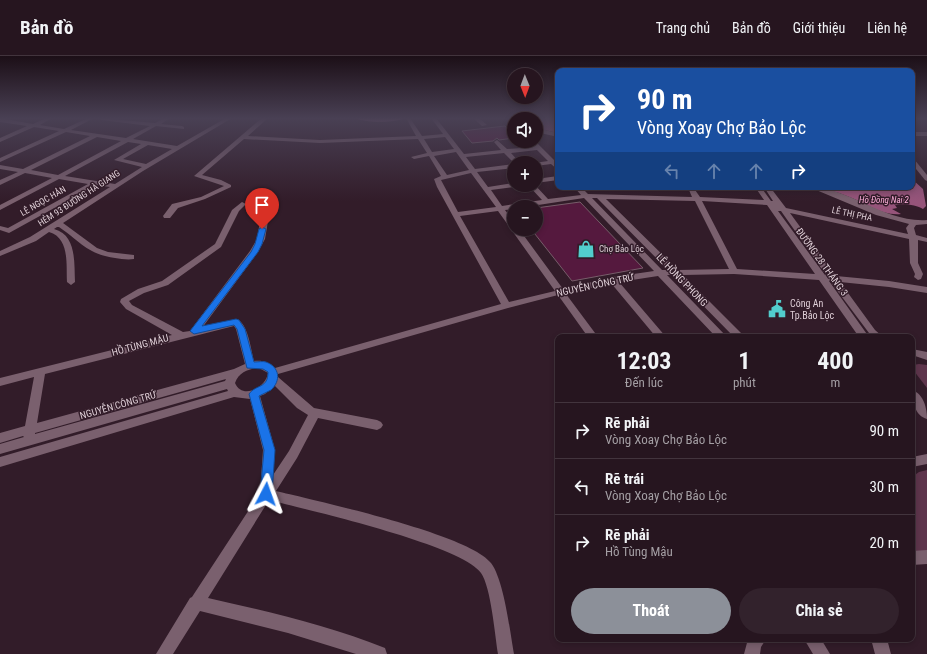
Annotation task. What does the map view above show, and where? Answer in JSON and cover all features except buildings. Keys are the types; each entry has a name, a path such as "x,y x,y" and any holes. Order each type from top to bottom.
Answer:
{"street":[{"path":"0,160 31,146"},
{"path":"0,183 75,146"},
{"path":"0,208 117,146"},
{"path":"141,146 117,160 146,166"},
{"path":"164,146 177,148"},
{"name":"HẺM 93 ĐƯỜNG HÀ GIANG","path":"0,254 18,247 48,230 56,223 181,146"},
{"path":"167,216 175,206 203,198 229,186 219,181 196,176 233,146"},
{"path":"425,146 444,176"},
{"path":"455,146 507,218"},
{"path":"501,146 512,156"},
{"path":"414,157 430,154 508,152 538,148 555,165"},
{"path":"543,163 552,162"},
{"path":"915,164 927,179"},
{"path":"0,167 115,186"},
{"path":"506,305 455,215 437,182 437,179 444,176 507,167"},
{"path":"543,180 555,178"},
{"name":"LÊ NGỌC HÂN","path":"0,235 94,183"},
{"path":"486,189 507,186"},
{"name":"LÊ HỒNG PHONG","path":"580,190 719,334"},
{"path":"681,190 686,198"},
{"path":"692,190 734,271"},
{"name":"ĐƯỜNG 28 THÁNG 3","path":"761,190 775,205 876,334"},
{"name":"ĐƯỜNG 28 THÁNG 3","path":"768,190 775,205 822,277 862,334"},
{"name":"LÊ THỊ PHA","path":"821,190 879,213 913,223"},
{"path":"538,192 546,202"},
{"path":"455,215 586,196 686,198 695,196 775,205 914,239 927,244"},
{"name":"LÊ HỒNG PHONG","path":"599,196 737,334"},
{"path":"180,335 129,307 124,302 125,299 141,291 166,282 218,246 236,210 242,204"},
{"path":"194,331 254,252 260,239 266,209"},
{"path":"918,277 919,274 914,263 914,239 910,228 913,223 927,222"},
{"path":"56,223 65,227 94,249 104,254 131,257"},
{"path":"0,228 9,231"},
{"path":"48,230 55,230 66,241 70,250 69,264 71,282"},
{"path":"521,236 591,334"},
{"path":"914,239 927,240"},
{"name":"NGUYỄN CÔNG TRỨ","path":"273,376 506,305 613,280 660,273 734,271 833,278 927,290"},
{"path":"613,280 658,334"},
{"name":"HỒ TÙNG MẬU","path":"0,382 194,331 236,322 241,329 250,365"},
{"path":"273,376 264,390 254,394 243,395 232,389 230,380 236,372 250,365 264,365 271,369 273,376 301,405 315,412 377,425"},
{"path":"27,454 40,372"},
{"name":"NGUYỄN CÔNG TRỨ","path":"0,450 30,436 236,372"},
{"name":"NGUYỄN CÔNG TRỨ","path":"0,438 30,436 232,389"},
{"name":"NGUYỄN CÔNG TRỨ","path":"0,462 232,389"},
{"path":"254,394 269,450 266,494"},
{"path":"915,398 927,415"},
{"path":"164,654 266,494 276,483 293,457 298,444 315,412"},
{"path":"915,461 927,459"},
{"path":"266,494 373,521 438,542 478,560 486,567 490,580 506,654"},
{"path":"915,558 927,557"},
{"path":"196,603 250,615 329,636 379,654"},
{"path":"752,654 756,642"},
{"path":"814,642 822,654"},
{"path":"880,642 883,654"}],"shaded area":[{"path":"915,365 927,365 927,388 915,372"},
{"path":"927,470 927,551 915,551 915,475"}],"water":[{"name":"Hồ Đồng Nai 2","path":"915,182 923,189 926,206 923,209 910,205 895,205 897,208 892,209 901,214 894,214 880,211 844,195 827,190 915,190"}],"place":[{"name":"Chợ Bảo Lộc","path":"586,249"},
{"name":"Công An Tp.Bảo Lộc","path":"777,309"}],"route":[{"path":"262,229 259,244 254,252 194,331 236,322 241,329 250,365 264,365 273,372 273,379 268,387 259,393 254,394 269,450 266,494"}]}
